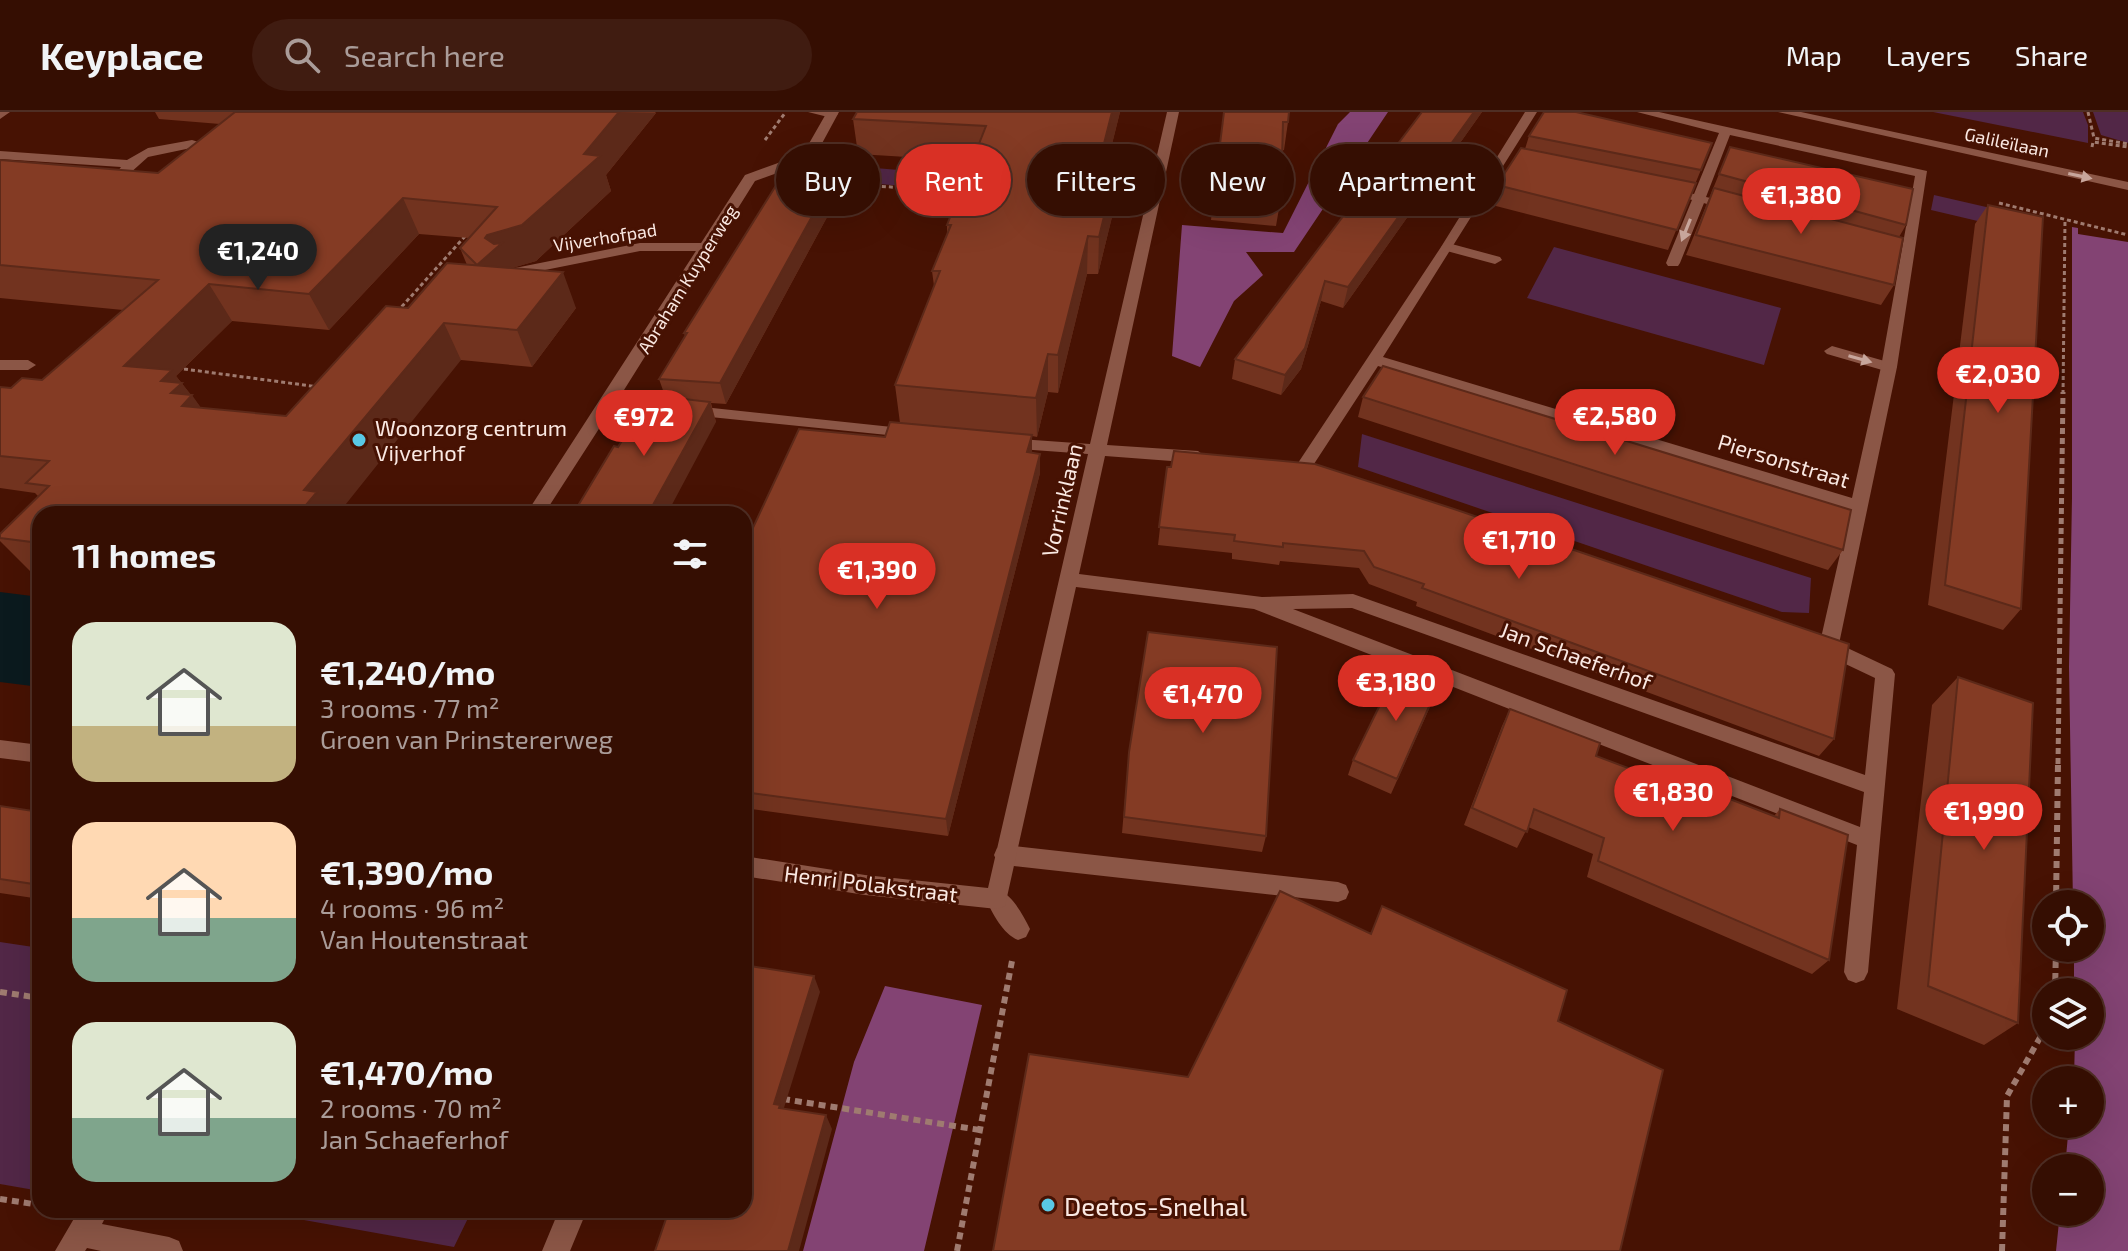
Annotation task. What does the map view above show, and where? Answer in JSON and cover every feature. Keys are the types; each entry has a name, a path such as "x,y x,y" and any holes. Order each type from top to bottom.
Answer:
{"street":[{"path":"814,112 833,113"},
{"name":"Vorrinklaan","path":"997,899 1173,112"},
{"path":"1306,465 1373,359 1509,160 1531,112"},
{"name":"Piersonstraat","path":"1643,112 1922,174 1899,253 1889,367 1829,647"},
{"name":"Galileïlaan","path":"1784,112 2128,186"},
{"name":"Galileïlaan","path":"1841,112 2128,173"},
{"name":"Abraham Kuyperweg","path":"815,144 833,113"},
{"path":"1673,263 1726,130"},
{"path":"0,155 128,164 145,154 176,145 205,146 214,151 216,158 200,173 176,183 152,186 127,182 122,175 128,164"},
{"path":"20,171 39,158"},
{"name":"Abraham Kuyperweg","path":"540,506 750,178 776,170"},
{"path":"1654,189 1744,210"},
{"name":"Vijverhofpad","path":"510,273 640,247 706,247"},
{"path":"1448,247 1495,260"},
{"path":"1832,351 1889,367"},
{"name":"Piersonstraat","path":"1373,359 1861,507"},
{"path":"0,365 28,365"},
{"path":"609,402 800,431 927,436"},
{"path":"989,441 1216,458"},
{"name":"Jan Schaeferhof","path":"1067,579 1256,602 1353,601 1875,787"},
{"name":"Jan Schaeferhof","path":"1256,602 1869,840"},
{"path":"1799,637 1829,647 1885,674 1856,972"},
{"path":"0,749 32,753"},
{"path":"1005,855 1338,892"},
{"name":"Henri Polakstraat","path":"752,867 865,885 997,899"},
{"path":"997,899 1018,929"},
{"path":"556,1251 570,1218"},
{"path":"82,1231 169,1251"}],"path":[{"path":"2088,112 2094,138 2128,145"},
{"path":"2092,147 2093,142 2128,145"},
{"path":"1999,203 2128,235"},
{"path":"2056,890 2065,220"},
{"path":"390,319 469,233"},
{"path":"438,267 510,273"},
{"path":"184,369 324,388 314,399"},
{"path":"957,1251 1018,929"},
{"path":"0,992 32,997"},
{"path":"2002,1251 2007,1096 2033,1050"},
{"path":"775,1097 980,1130"},
{"path":"0,1199 32,1204"}],"shaded area":[{"path":"1350,112 1388,112 1367,144 1328,144 1338,124"},
{"path":"1933,112 2083,112 2088,125 2088,143"},
{"path":"2093,112 2128,112 2128,143 2101,135"},
{"path":"880,168 896,170 896,185 880,184"},
{"path":"1310,179 1310,216 1318,216 1294,252 1246,252 1263,275 1234,301 1200,367 1172,356 1182,225 1283,233"},
{"path":"1934,195 2043,220 2042,236 1931,210"},
{"path":"2072,227 2078,228 2078,234 2128,242 2128,1251 2056,1251 2059,1226 2104,1226 2104,1154 2066,1154 2068,1138 2104,1138 2104,1066 2074,1066 2075,1050 2104,1050 2104,978 2074,978 2074,962 2104,962 2104,890 2073,890 2069,667"},
{"path":"1554,247 1781,308 1764,365 1527,298"},
{"path":"1362,434 1811,578 1809,613 1782,612 1358,467"},
{"path":"0,592 32,596 32,686 0,682"},
{"path":"0,942 32,947 32,1190 0,1184"},
{"path":"885,986 982,1005 924,1251 803,1251 854,1062"},
{"path":"293,1218 468,1218 454,1247"}],"building":[{"path":"235,112 619,112 584,154 600,156 522,225 487,235 485,238 494,244 502,243 477,265 460,248 497,207 403,198 309,294 209,284 124,366 172,370 161,381 182,383 171,393 192,395 182,406 286,416 386,306 408,308 447,263 563,272 517,330 444,323 304,490 317,492 306,505 315,506 32,506 32,542 0,538 0,534 49,486 26,483 49,461 0,456 0,387 11,388 22,378 42,380 158,280 0,265 0,160 158,173"},
{"path":"857,112 1112,112 1104,144 1027,144 1027,216 1104,216 1099,237 1088,236 1058,355 1048,354 1036,398 895,385 940,271 932,271 951,225 947,225 951,216 1011,216 1011,144 979,144 986,126 853,119"},
{"path":"1224,112 1289,112 1288,122 1283,122 1282,144 1220,144"},
{"path":"1422,112 1474,112 1451,144 1398,144"},
{"path":"1544,112 1576,112 1712,143 1701,170 1529,136"},
{"path":"1730,147 1913,189 1906,225 1719,174"},
{"path":"1521,148 1696,183 1677,230 1504,187 1504,174"},
{"path":"776,185 776,216 812,216 720,383 659,379 687,333 684,333"},
{"path":"1714,188 1903,238 1894,285 1696,235"},
{"path":"1988,205 2043,217 2021,609 1945,585"},
{"path":"1343,216 1399,216 1348,287 1325,281 1305,348 1285,375 1235,359"},
{"path":"1383,366 1851,510 1843,550 1363,397"},
{"path":"650,395 710,402 652,506 578,506 614,446 618,447"},
{"path":"890,422 1032,435 1027,452 1040,454 946,819 752,793 752,530 799,429 885,437"},
{"path":"1174,451 1315,464 1849,644 1834,739 1422,588 1424,584 1374,567 1364,551 1283,543 1283,547 1234,541 1235,535 1159,527 1167,467 1171,467"},
{"path":"1148,632 1277,647 1266,836 1124,817 1129,752"},
{"path":"1398,668 1439,684 1397,779 1353,760"},
{"path":"1958,677 2033,703 2018,1023 1928,986"},
{"path":"1510,709 1600,743 1596,756 1684,789 1686,782 1779,818 1780,809 1848,835 1829,960 1598,861 1604,838 1534,809 1527,832 1472,808"},
{"path":"0,806 32,811 32,884 0,879"},
{"path":"1280,891 1371,934 1382,906 1567,990 1558,1021 1663,1070 1620,1251 993,1251 1029,1054 1188,1077"},
{"path":"752,966 814,976 774,1104 780,1105 779,1108 826,1115 788,1251 655,1251 666,1218 752,1218"}],"place":[{"name":"Woonzorg centrum Vijverhof","path":"359,440"},
{"name":"Deetos-Snelhal","path":"1048,1205"}]}
